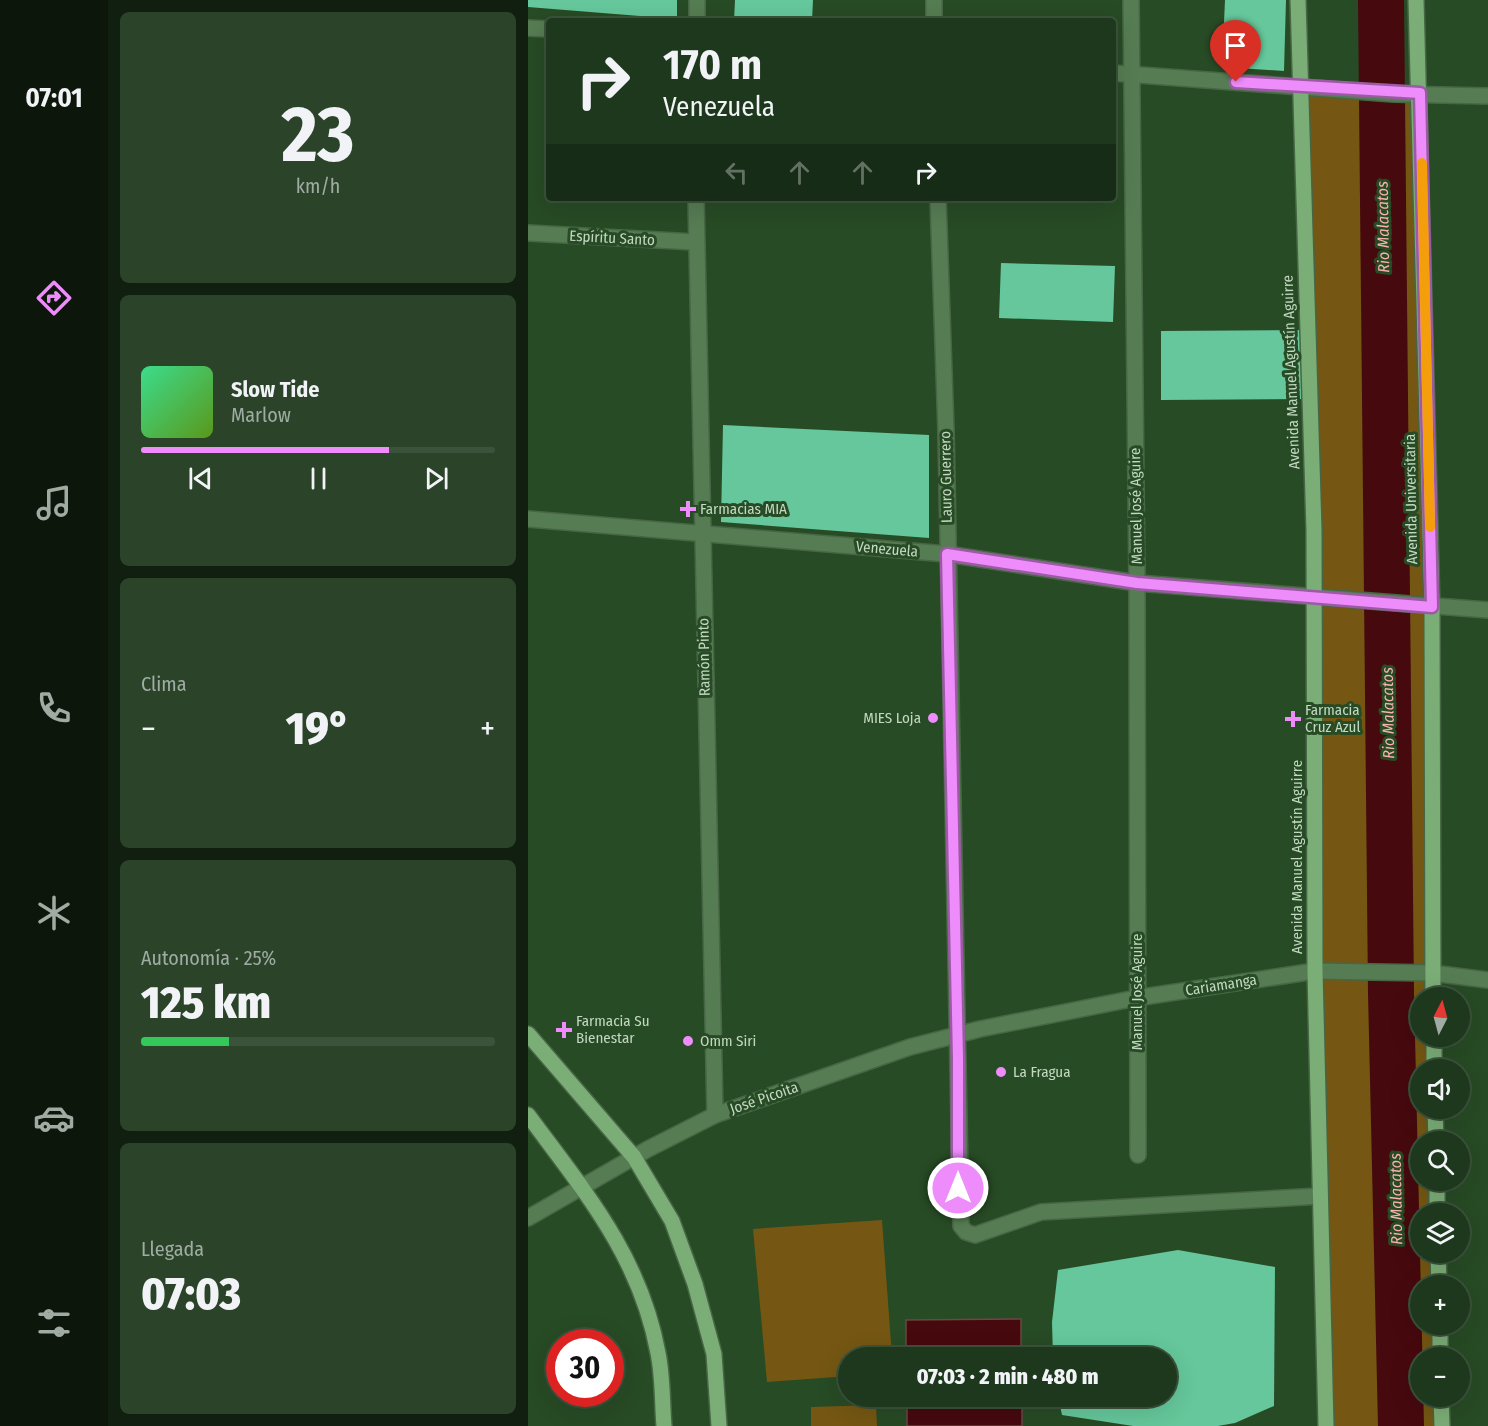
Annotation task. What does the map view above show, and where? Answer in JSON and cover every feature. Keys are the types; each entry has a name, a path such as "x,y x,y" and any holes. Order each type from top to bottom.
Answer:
{"main road":[{"name":"Avenida Manuel Agustín Aguirre","path":"1298,0 1316,596 1315,971 1326,1426"},
{"name":"Avenida Universitaria","path":"1416,0 1432,607 1433,987"},
{"path":"528,1034 634,1158 672,1221 695,1284 714,1354 719,1426"},
{"path":"528,1115 582,1188 623,1249 644,1298 658,1354 664,1426"},
{"path":"1441,1407 1442,1426"}],"street":[{"path":"697,0 697,18"},
{"path":"934,0 934,18"},
{"name":"Manuel José Aguire","path":"1131,0 1137,583 1138,1155"},
{"path":"528,28 546,29"},
{"path":"1116,73 1394,94 1488,96"},
{"name":"Ramón Pinto","path":"696,201 701,534 715,1115"},
{"name":"Lauro Guerrero","path":"938,201 958,1036 958,1188 961,1226 966,1232 975,1235 1041,1212 1320,1196"},
{"name":"Espíritu Santo","path":"528,233 696,242"},
{"name":"Venezuela","path":"528,519 947,554 1137,583 1488,610"},
{"name":"Cariamanga","path":"958,1036 980,1029 1137,998 1315,971 1432,973 1488,980"},
{"name":"José Picoita","path":"528,1218 715,1115 910,1047 958,1036"}],"shaded area":[{"path":"1299,86 1420,93 1433,987 1410,987 1410,1047 1434,1047 1434,1059 1410,1059 1410,1119 1435,1119 1436,1131 1410,1131 1410,1191 1437,1191 1437,1203 1410,1203 1410,1263 1438,1263 1439,1275 1410,1275 1410,1335 1440,1335 1440,1347 1410,1347 1410,1407 1441,1407 1442,1426 1326,1426"},
{"path":"882,1220 891,1347 838,1347 838,1377 767,1382 753,1229"},
{"path":"1021,1319 1021,1347 906,1347 906,1320"},
{"path":"811,1407 876,1407 877,1426 811,1426"},
{"path":"907,1407 1022,1407 1022,1426 907,1426"}],"building":[{"path":"528,0 677,0 677,18 665,18 528,7"},
{"path":"735,0 813,0 812,18 734,18"},
{"path":"1225,0 1286,0 1284,71 1222,67"},
{"path":"1001,263 1115,266 1113,322 999,318"},
{"path":"1308,330 1308,399 1161,400 1161,331"},
{"path":"723,425 929,435 929,538 721,522"},
{"path":"1178,1250 1275,1267 1274,1406 1235,1423 1218,1426 1133,1426 1062,1415 1060,1407 1177,1407 1177,1347 1053,1347 1052,1322 1058,1270"}],"waterway":[{"name":"Rio Malacatos","path":"1381,0 1391,993 1401,1426"}],"slow traffic":[{"path":"1422,163 1430,527"}],"place":[{"name":"Farmacias MIA","path":"688,509"},
{"name":"MIES Loja","path":"933,718"},
{"name":"Farmacia Cruz Azul","path":"1293,719"},
{"name":"Farmacia Su Bienestar","path":"564,1030"},
{"name":"Omm Siri","path":"688,1041"},
{"name":"La Fragua","path":"1001,1072"}],"route":[{"path":"958,1188 958,1059 947,554 1137,583 1432,607 1420,93 1394,94 1236,82"}]}
